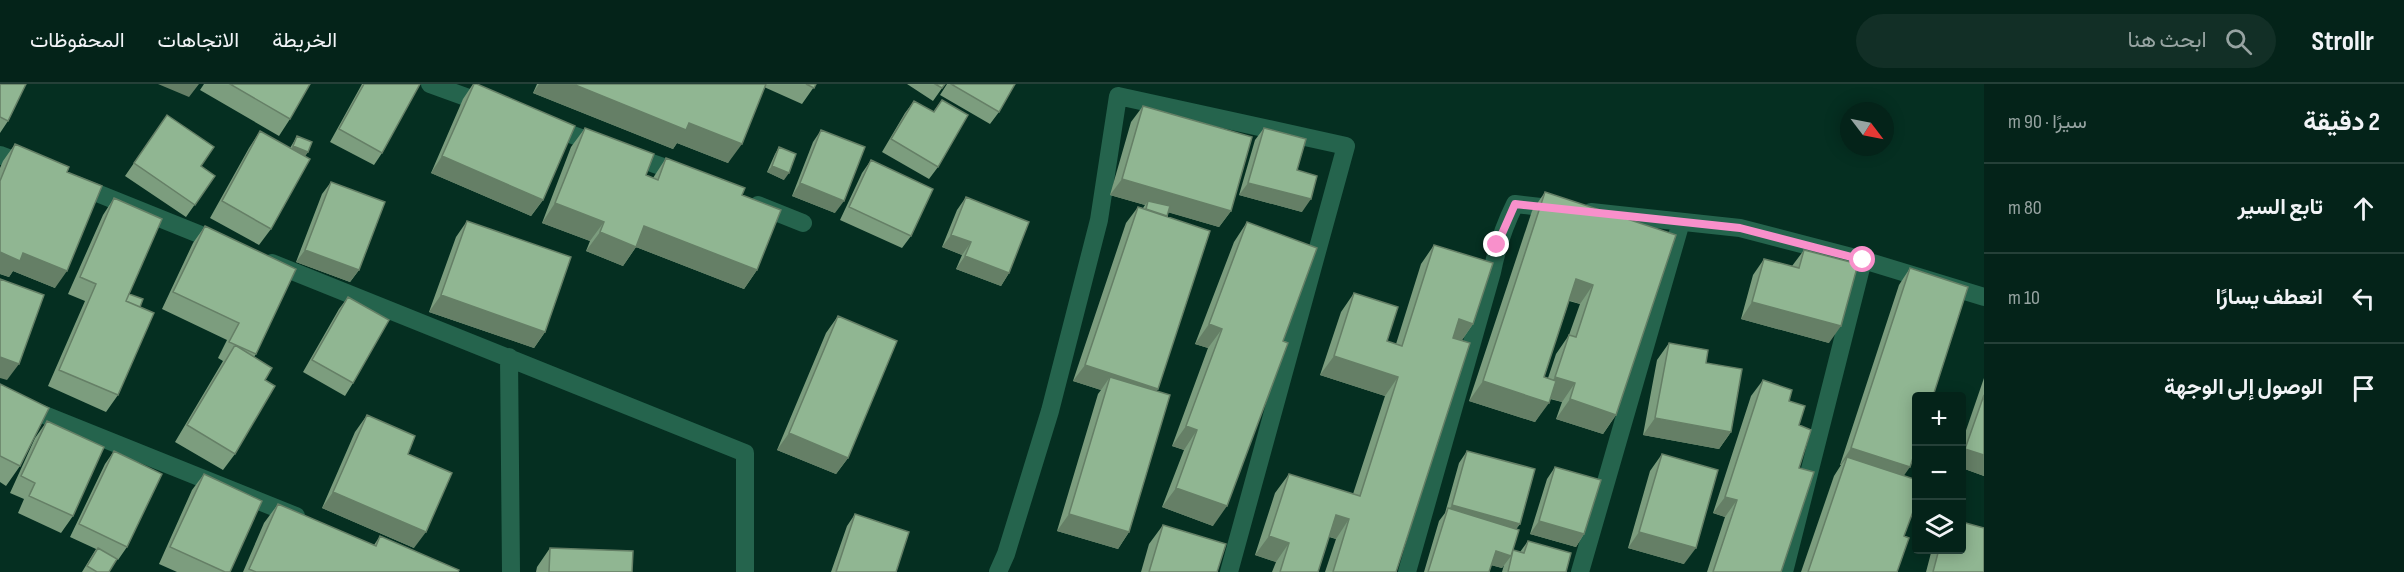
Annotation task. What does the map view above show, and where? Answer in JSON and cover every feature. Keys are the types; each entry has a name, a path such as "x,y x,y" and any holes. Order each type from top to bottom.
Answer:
{"street":[{"path":"430,84 508,112"},
{"path":"998,572 1006,554 1050,411 1100,220 1118,96 1346,146 1229,572"},
{"path":"530,120 696,179"},
{"path":"0,155 232,247"},
{"path":"738,197 802,224"},
{"path":"1407,572 1489,283 1497,245 1515,204 1740,228 1863,260 1984,297"},
{"path":"1580,572 1681,222"},
{"path":"255,256 745,453 745,572"},
{"path":"1784,572 1863,260"},
{"path":"509,357 511,572"},
{"path":"0,397 311,523"}],"building":[{"path":"0,84 26,84 8,121 0,117"},
{"path":"230,84 310,84 290,119"},
{"path":"364,84 420,84 382,153 339,129"},
{"path":"474,84 575,126 543,200 442,156"},
{"path":"573,84 766,84 742,144 689,123 686,130"},
{"path":"951,84 1015,84 999,112"},
{"path":"942,100 968,115 938,167 891,139 914,101 934,112"},
{"path":"1143,106 1252,137 1231,211 1122,179"},
{"path":"167,115 214,147 201,166 215,176 195,205 134,163"},
{"path":"585,128 654,154 646,175 658,180 666,158 745,188 742,195 781,210 757,270 644,226 636,247 600,232 604,222 555,203"},
{"path":"1264,128 1306,139 1297,170 1317,176 1311,199 1248,183"},
{"path":"821,130 865,147 844,201 800,183"},
{"path":"260,131 310,159 271,229 222,201"},
{"path":"297,136 312,142 308,152 293,146"},
{"path":"15,144 69,167 67,172 102,186 67,271 23,253 20,261 0,252 0,181"},
{"path":"779,147 796,154 789,173 772,166"},
{"path":"871,160 933,189 911,236 849,207"},
{"path":"331,182 385,202 359,270 305,250"},
{"path":"1545,192 1676,235 1616,415 1570,399 1575,383 1555,377 1569,335 1576,337 1593,285 1576,279 1544,377 1556,381 1549,403 1483,381"},
{"path":"966,197 1029,222 1009,273 965,256 971,242 951,235"},
{"path":"114,198 162,219 126,301 154,313 118,395 59,370 96,284 80,277"},
{"path":"1148,201 1170,206 1167,216 1146,209"},
{"path":"1138,207 1210,231 1158,389 1085,365"},
{"path":"467,221 571,257 545,332 441,295"},
{"path":"1247,222 1317,248 1283,341 1288,343 1227,506 1176,488 1197,430 1186,426 1222,329 1209,324"},
{"path":"205,226 296,269 256,354 229,342 239,323 173,292"},
{"path":"1434,245 1493,263 1473,324 1459,319 1453,338 1470,343 1396,572 1333,572 1349,519 1336,515 1318,572 1280,572 1289,543 1269,536 1289,474 1360,496 1398,377 1334,356 1354,293 1398,307 1387,341 1402,346"},
{"path":"1804,250 1858,264 1841,326 1752,302 1764,259 1799,268"},
{"path":"1910,268 1968,287 1934,392 1912,392 1912,461 1910,467 1851,448"},
{"path":"0,279 44,295 19,364 0,357"},
{"path":"129,294 143,299 140,307 126,301"},
{"path":"348,297 389,320 353,383 312,360"},
{"path":"838,316 897,341 848,458 789,433"},
{"path":"1669,343 1708,350 1706,363 1742,369 1731,432 1655,418"},
{"path":"235,345 272,368 265,380 275,386 235,454 187,425"},
{"path":"1110,377 1170,395 1129,532 1069,514"},
{"path":"1763,380 1792,390 1789,401 1805,406 1799,425 1811,430 1799,468 1814,472 1781,572 1713,572 1737,500 1725,497"},
{"path":"0,384 49,408 20,466 0,456"},
{"path":"1984,395 1984,455 1966,449"},
{"path":"367,415 415,436 408,454 452,473 426,532 333,492"},
{"path":"47,421 104,447 73,516 29,496 35,483 21,476"},
{"path":"114,451 162,474 127,547 79,524"},
{"path":"1467,451 1535,469 1520,524 1452,505"},
{"path":"1662,454 1718,470 1696,548 1639,532"},
{"path":"1847,457 1912,478 1912,514 1904,536 1909,538 1897,572 1808,572"},
{"path":"1555,467 1601,480 1584,534 1539,521"},
{"path":"204,474 262,501 230,572 225,572 170,547"},
{"path":"278,504 376,546 380,536 459,570 458,572 256,572 249,569"},
{"path":"1448,508 1519,530 1511,556 1496,551 1489,572 1428,572"},
{"path":"855,514 909,532 896,572 836,572"},
{"path":"1966,523 1984,528 1984,572 1933,572 1938,554 1966,554"},
{"path":"1163,525 1226,544 1217,572 1149,572"},
{"path":"1528,541 1571,553 1566,572 1508,572 1513,550 1524,553"},
{"path":"98,548 117,559 109,572 97,572 87,566"},
{"path":"550,548 633,551 632,572 549,572"}],"route":[{"path":"1497,245 1515,204 1740,228 1863,260"}]}
